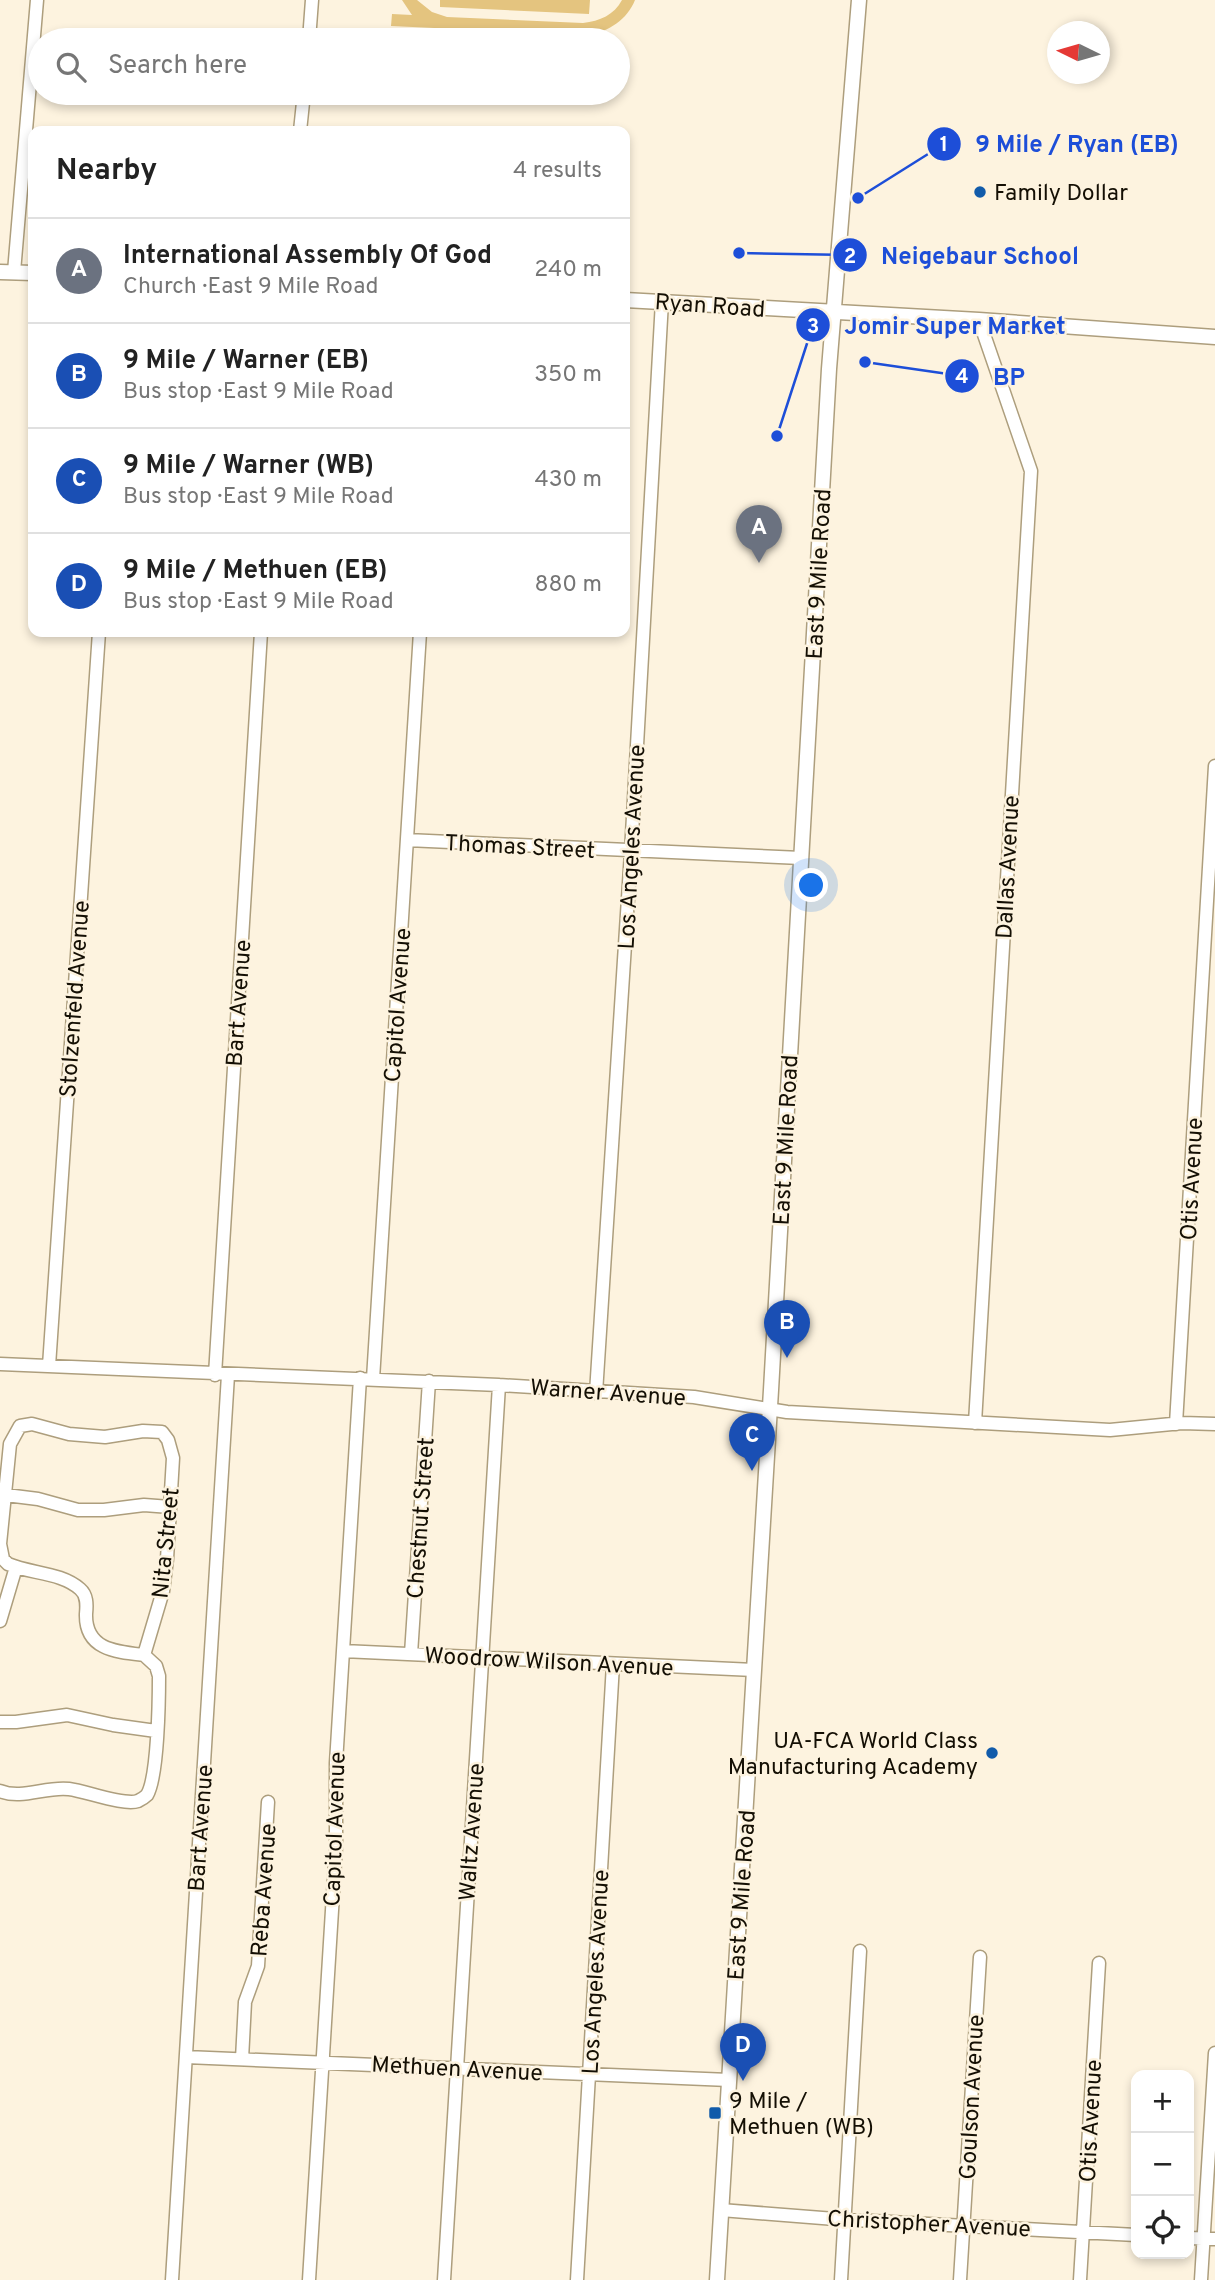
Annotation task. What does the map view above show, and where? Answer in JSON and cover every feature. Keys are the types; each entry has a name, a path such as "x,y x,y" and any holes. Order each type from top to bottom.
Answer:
{"main road":[{"name":"East 9 Mile Road","path":"717,2280 833,311 859,0"},
{"path":"7,272 28,273"},
{"name":"Ryan Road","path":"630,300 979,320 1215,337"}],"street":[{"path":"34,28 37,0"},
{"path":"310,28 312,0"},
{"path":"7,272 28,82"},
{"path":"301,126 303,105"},
{"name":"Los Angeles Avenue","path":"596,1393 631,852 662,301"},
{"name":"Dallas Avenue","path":"975,1423 1031,471 979,320"},
{"name":"Stolzenfeld Avenue","path":"49,1366 99,637"},
{"name":"Bart Avenue","path":"215,1375 261,637"},
{"name":"Capitol Avenue","path":"309,2280 336,1846 336,1763 343,1651 407,840 420,637"},
{"name":"Otis Avenue","path":"1176,1424 1215,766"},
{"name":"Thomas Street","path":"407,840 801,858"},
{"path":"1201,1001 1215,1002"},
{"name":"Warner Avenue","path":"0,1364 499,1385 694,1397 788,1412 1110,1430 1176,1424 1215,1424"},
{"name":"Bart Avenue","path":"172,2280 228,1375"},
{"name":"Chestnut Street","path":"411,1654 429,1381"},
{"name":"Waltz Avenue","path":"444,2280 499,1385"},
{"name":"Nita Street","path":"6,1495 10,1444 20,1426 32,1424 69,1434 106,1437 143,1431 162,1432 169,1440 173,1458 163,1591 144,1655"},
{"path":"0,1791 16,1795 69,1788 127,1802 146,1796 155,1759 159,1676 156,1666 144,1655 111,1650 99,1645 88,1627 85,1596 70,1582 16,1567 4,1559 0,1544 6,1495 26,1497 78,1510 145,1505 170,1507"},
{"path":"0,1621 16,1567"},
{"name":"Woodrow Wilson Avenue","path":"343,1651 754,1670"},
{"name":"Los Angeles Avenue","path":"577,2280 613,1664"},
{"path":"0,1722 66,1715 156,1731"},
{"name":"Reba Avenue","path":"242,2059 245,2002 258,1966 268,1802"},
{"path":"841,2280 860,1951"},
{"name":"Goulson Avenue","path":"960,2280 980,1956"},
{"name":"Otis Avenue","path":"1080,2280 1099,1963"},
{"path":"1201,2280 1209,2239 1215,2053"},
{"name":"Methuen Avenue","path":"186,2056 729,2080"},
{"name":"Christopher Avenue","path":"721,2210 1131,2235"}],"shaded area":[{"path":"402,0 417,0 432,12 447,17 583,23 606,16 615,10 622,0 635,0 627,13 609,28 391,26 392,14 412,15"},
{"path":"440,0 590,0 589,14 440,7"}],"place":[{"name":"Family Dollar","path":"980,192"},
{"name":"9 Mile / Ryan (EB)","path":"858,198"},
{"name":"Neigebaur School","path":"739,253"},
{"name":"BP","path":"865,362"},
{"name":"Jomir Super Market","path":"777,436"},
{"name":"International Assembly Of God","path":"759,563"},
{"name":"9 Mile / Warner (EB)","path":"787,1358"},
{"name":"9 Mile / Warner (WB)","path":"752,1471"},
{"name":"UA-FCA World Class Manufacturing Academy","path":"992,1753"},
{"name":"9 Mile / Methuen (EB)","path":"743,2081"},
{"name":"9 Mile / Methuen (WB)","path":"715,2113"}]}
